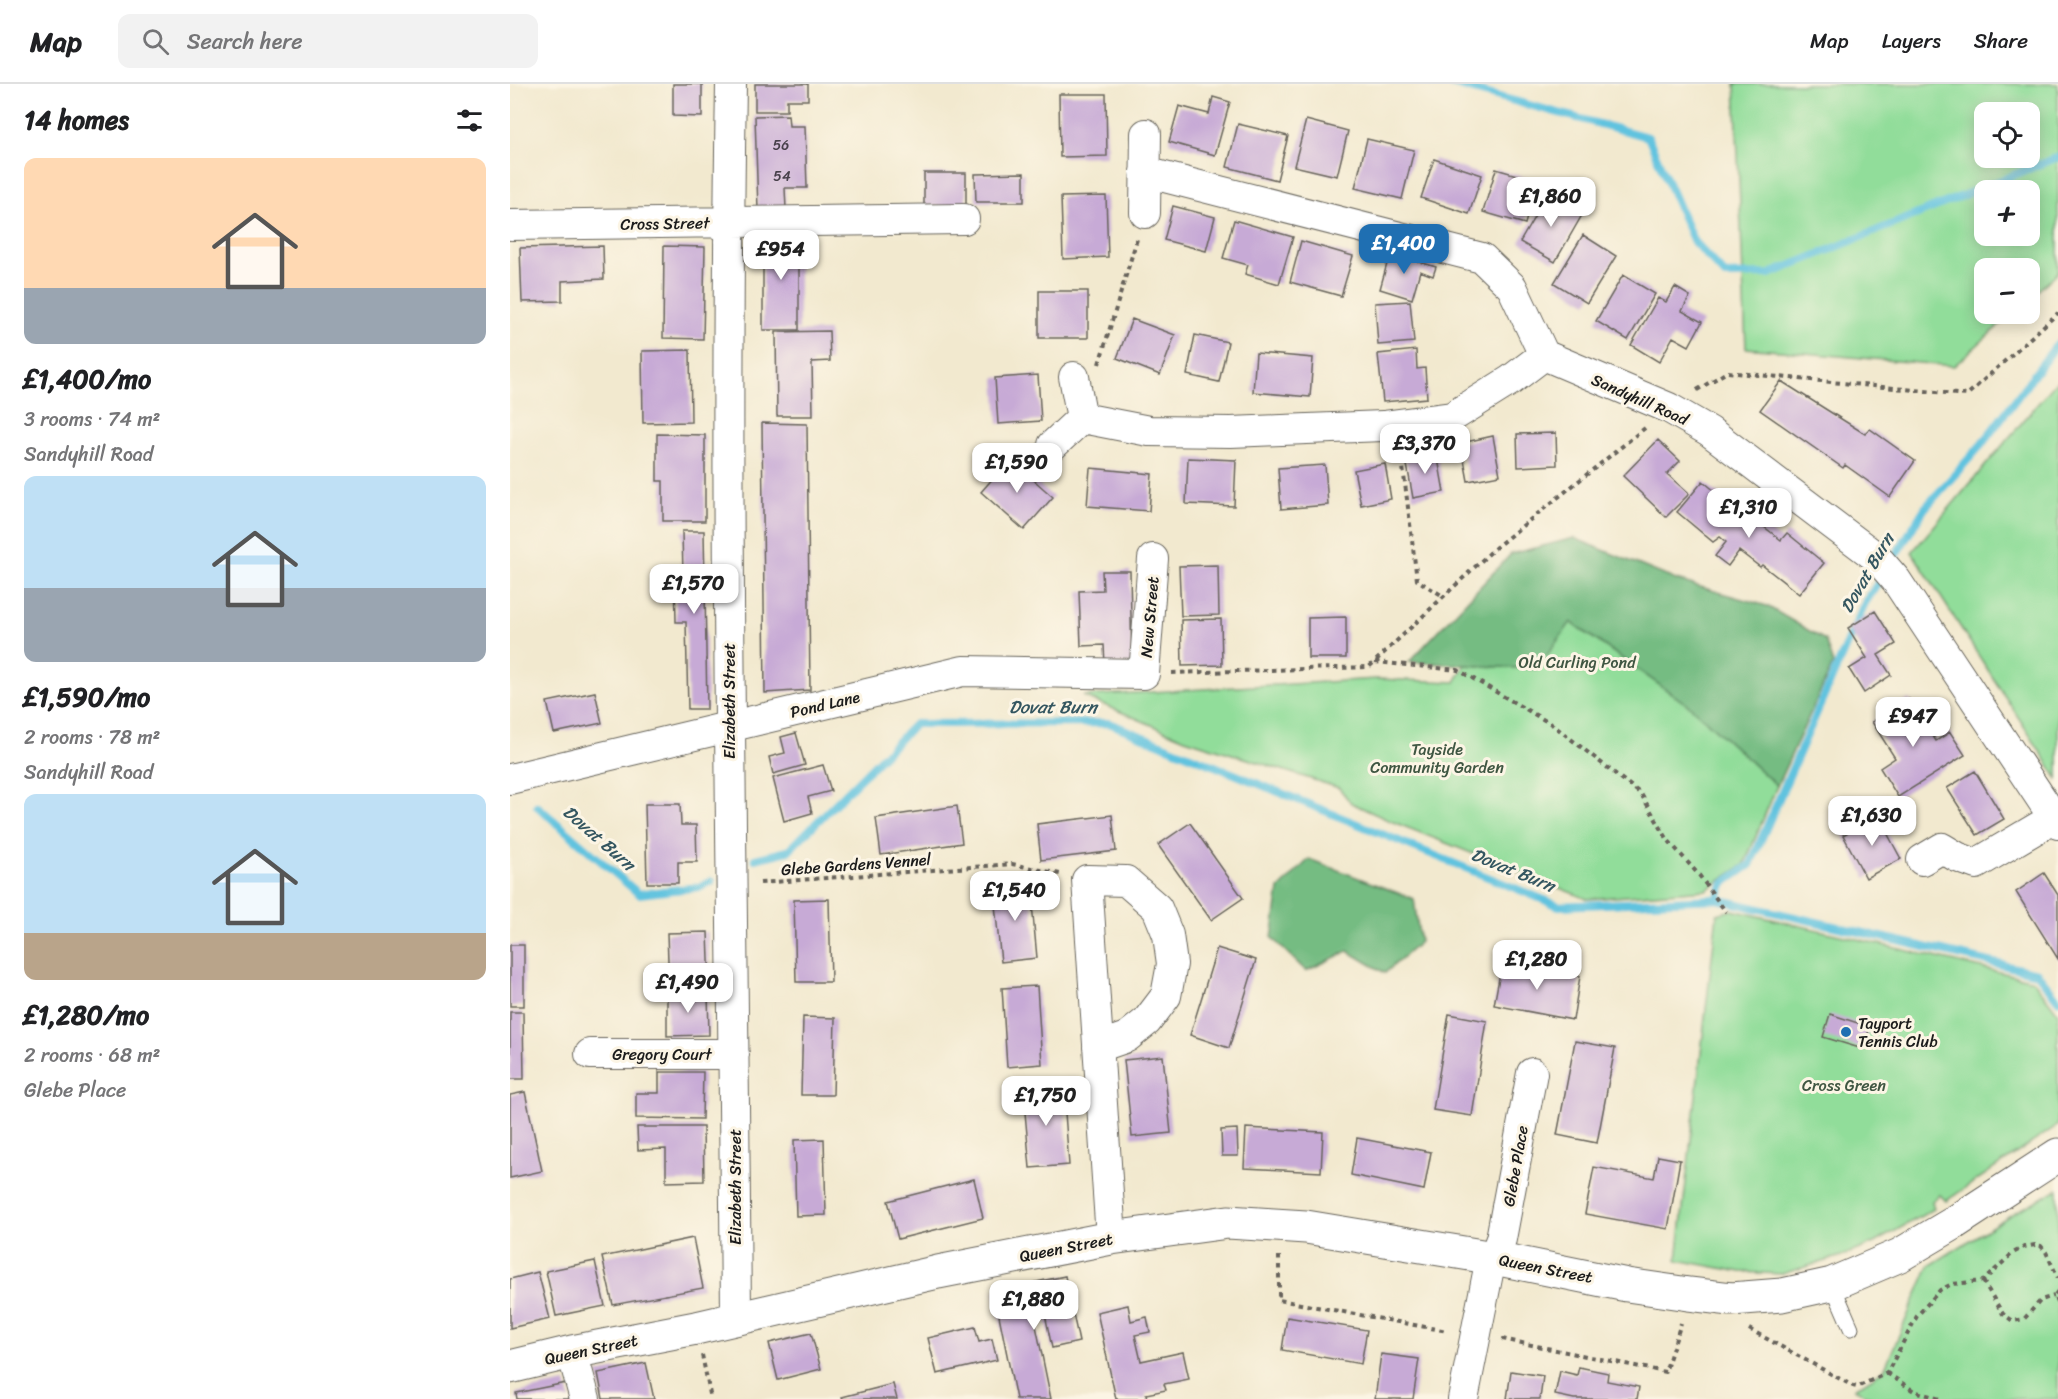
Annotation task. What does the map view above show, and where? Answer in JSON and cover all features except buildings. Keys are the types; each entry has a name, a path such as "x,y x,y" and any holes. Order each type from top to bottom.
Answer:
{"main road":[{"name":"Queen Street","path":"510,1367 572,1352 696,1328 938,1272 1111,1238 1228,1222 1306,1227 1494,1258 1627,1285 1731,1299 1782,1295 1832,1284 1900,1255 1954,1223 2058,1155"}],"street":[{"name":"Elizabeth Street","path":"730,84 729,727 733,885 736,1319"},
{"path":"1145,213 1146,134"},
{"path":"1082,418 1149,431 1231,432 1397,424 1452,417 1544,356 1512,287 1482,258 1145,172"},
{"name":"Cross Street","path":"510,225 964,219"},
{"name":"Sandyhill Road","path":"1544,356 1669,408 1708,431 1876,557 1896,580 2056,821"},
{"path":"1053,445 1082,418 1085,375"},
{"name":"New Street","path":"1144,674 1154,559"},
{"name":"Pond Lane","path":"510,780 963,671 1144,674"},
{"path":"1922,860 1942,848 1976,864 2056,821"},
{"path":"1098,1047 1127,1037 1147,1021 1166,996 1172,964 1168,935 1156,908 1126,881 1087,880 1098,1047 1111,1238"},
{"name":"Gregory Court","path":"590,1053 734,1054"},
{"name":"Glebe Place","path":"1463,1399 1488,1273 1501,1239 1532,1073"},
{"path":"572,1352 585,1399"}],"lane":[{"path":"1832,1284 1851,1328"}],"path":[{"path":"1085,375 1145,213"},
{"path":"1144,674 1369,667 1496,547 1669,408 1727,372 1967,395 2058,313"},
{"path":"1397,424 1417,580 1443,596"},
{"path":"1374,662 1458,670 1553,725 1641,794 1668,840 1726,912"},
{"name":"Glebe Gardens Vennel","path":"733,885 1012,864 1087,880"},
{"path":"1983,1281 2003,1314 2013,1321 2024,1319 2041,1300 2054,1296 2058,1291"},
{"path":"2054,1296 2058,1303"},
{"path":"696,1328 711,1399"},
{"path":"1887,1373 1914,1390 1940,1399"}],"green space":[{"path":"1735,84 2058,84 2058,272 2040,289 2040,258 1974,258 1974,324 2001,324 1954,366 1746,348"},
{"path":"2058,380 2058,779 1912,552"},
{"path":"1574,538 1676,580 1767,606 1825,640 1833,664 1777,786 1692,708 1571,622 1537,669 1409,662 1511,554"},
{"path":"1570,622 1692,708 1777,786 1744,865 1706,890 1587,899 1388,820 1351,803 1339,788 1185,739 1083,696 1377,679 1455,682 1465,665 1537,669"},
{"path":"1309,859 1414,899 1420,942 1385,973 1348,951 1306,971 1272,938 1279,889"},
{"name":"Cross Green","path":"1732,910 2033,980 2058,1013 2058,1125 1946,1201 1940,1195 1932,1201 1934,1209 1874,1243 1845,1255 1782,1274 1741,1272 1677,1260 1717,914"},
{"path":"2058,1189 2058,1399 1875,1399 1854,1389 1884,1370 1929,1266 2012,1214"}],"waterway":[{"path":"1451,84 1648,137 1694,242 1725,275 1770,274 2058,157"},
{"name":"Dovat Burn","path":"1890,564 1925,508 1982,444 2058,343"},
{"name":"Dovat Burn","path":"1717,899 1724,883 1750,865 1865,603 1883,575"},
{"name":"Dovat Burn","path":"755,859 788,851 915,724 1109,723 1559,906 1717,899 2037,973 2058,1000"},
{"name":"Dovat Burn","path":"537,806 639,894 699,887 711,881"}],"place":[{"name":"Tayport Tennis Club","path":"1846,1032"}],"park label":[{"name":"Old Curling Pond","path":"1577,662"},
{"name":"Tayside Community Garden","path":"1437,758"}]}
